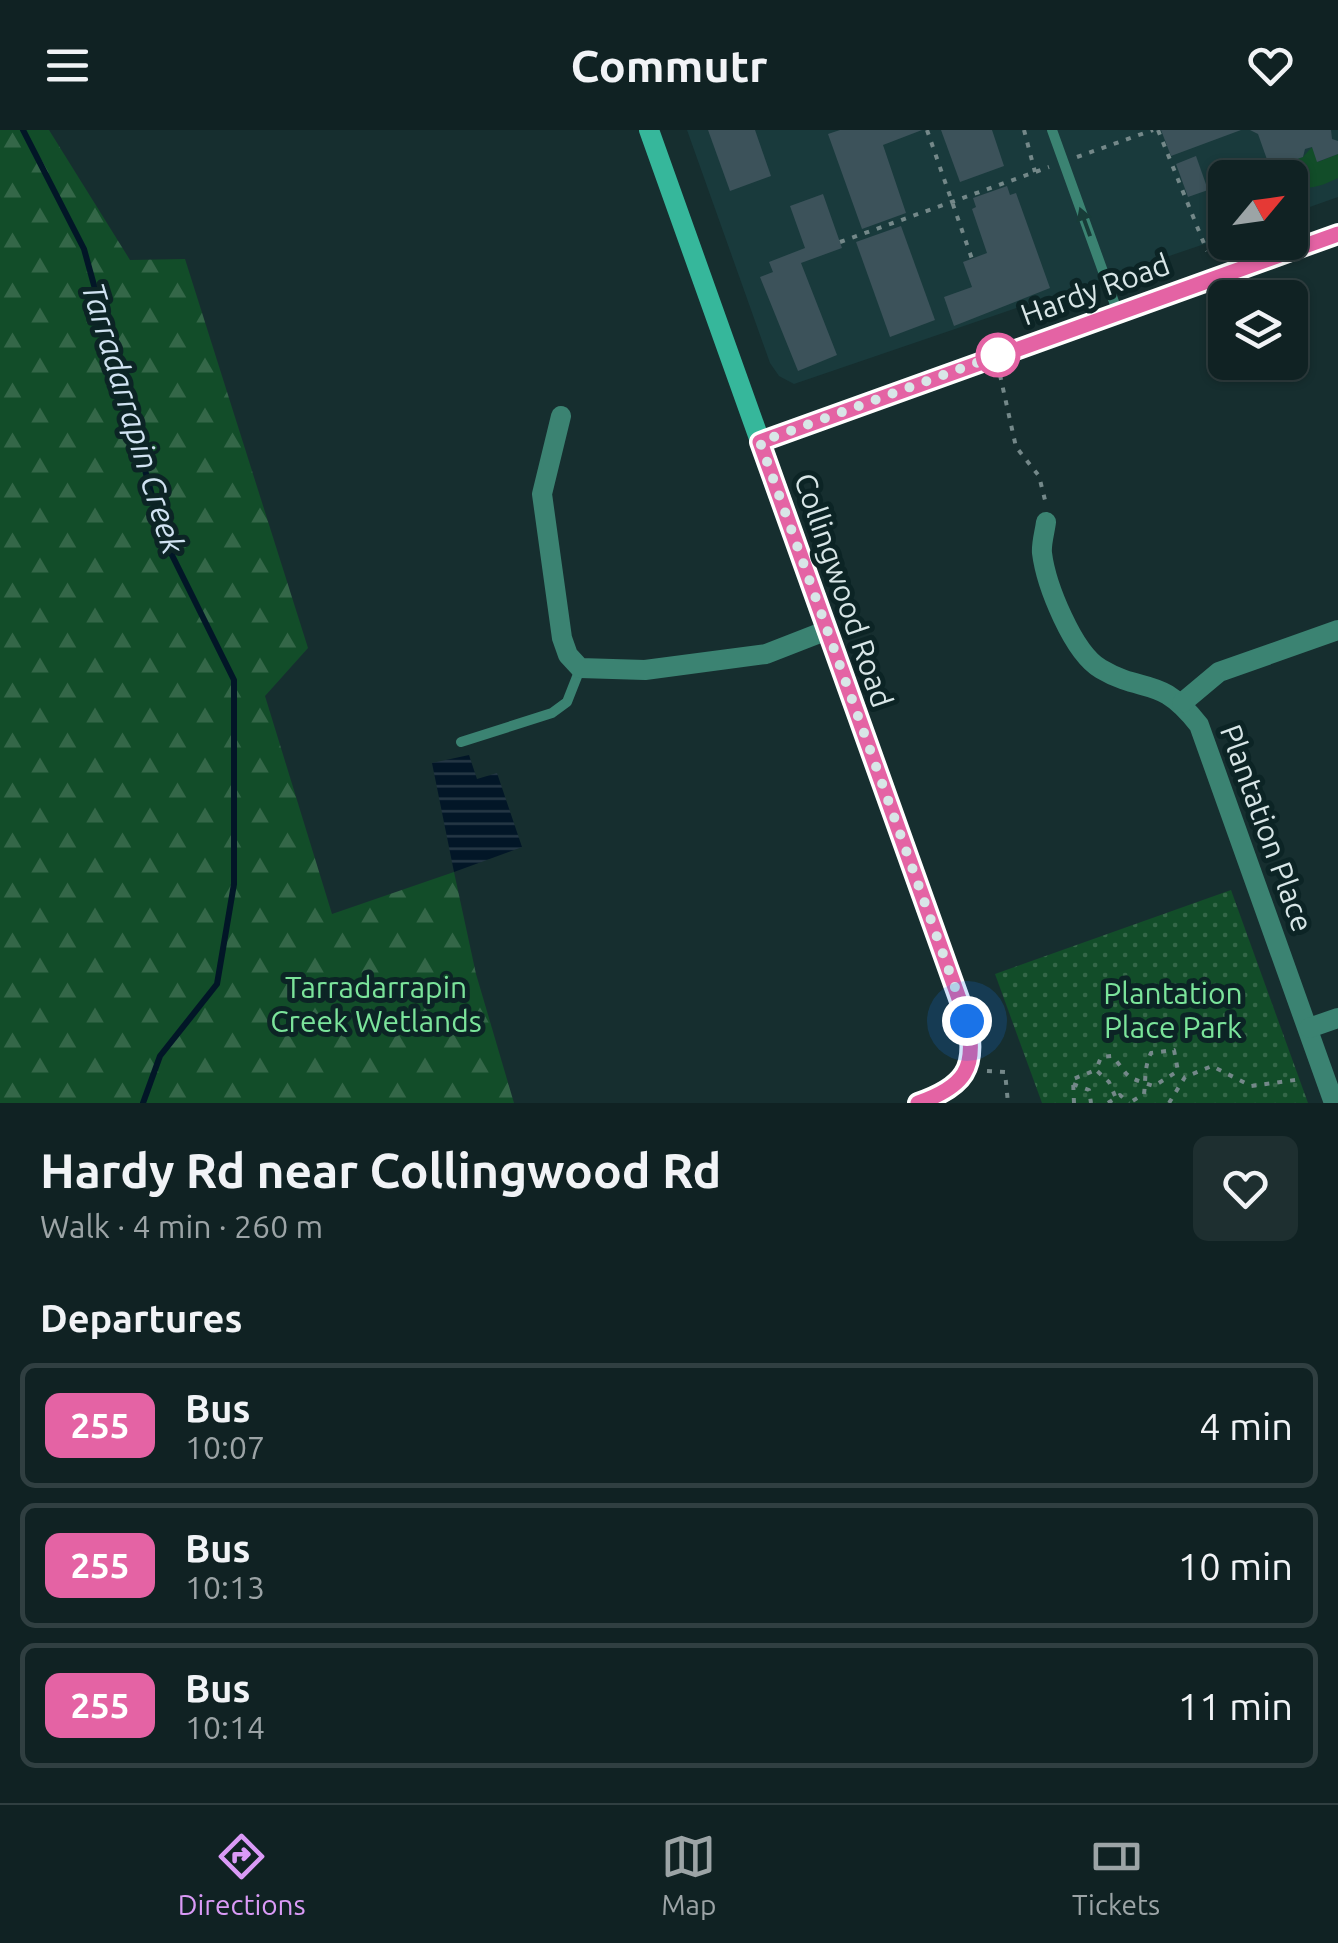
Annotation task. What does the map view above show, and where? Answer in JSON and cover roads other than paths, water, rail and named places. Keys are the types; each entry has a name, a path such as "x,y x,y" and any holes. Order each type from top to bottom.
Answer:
{"street":[{"name":"Collingwood Road","path":"649,130 967,1021 974,1048 967,1071 942,1095 918,1103"},
{"name":"Hardy Road","path":"760,442 1338,234"},
{"path":"561,416 542,494 562,638 568,656 580,668 646,670 766,654 825,631"},
{"name":"Plantation Place","path":"1046,522 1042,552 1082,656 1104,671 1159,687 1182,703 1199,725 1334,1103"},
{"path":"1182,703 1218,672 1338,630"},
{"path":"1309,1028 1338,1018"}],"lane":[{"path":"1052,130 1118,313"},
{"path":"460,742 552,713 567,702 580,668"}],"waterway":[{"name":"Tarradarrapin Creek","path":"23,130 84,249 164,539 234,680 234,884 217,984 160,1056 143,1103"}],"park label":[{"name":"Tarradarrapin Creek Wetlands","path":"376,1004"},
{"name":"Plantation Place Park","path":"1173,1010"}]}
